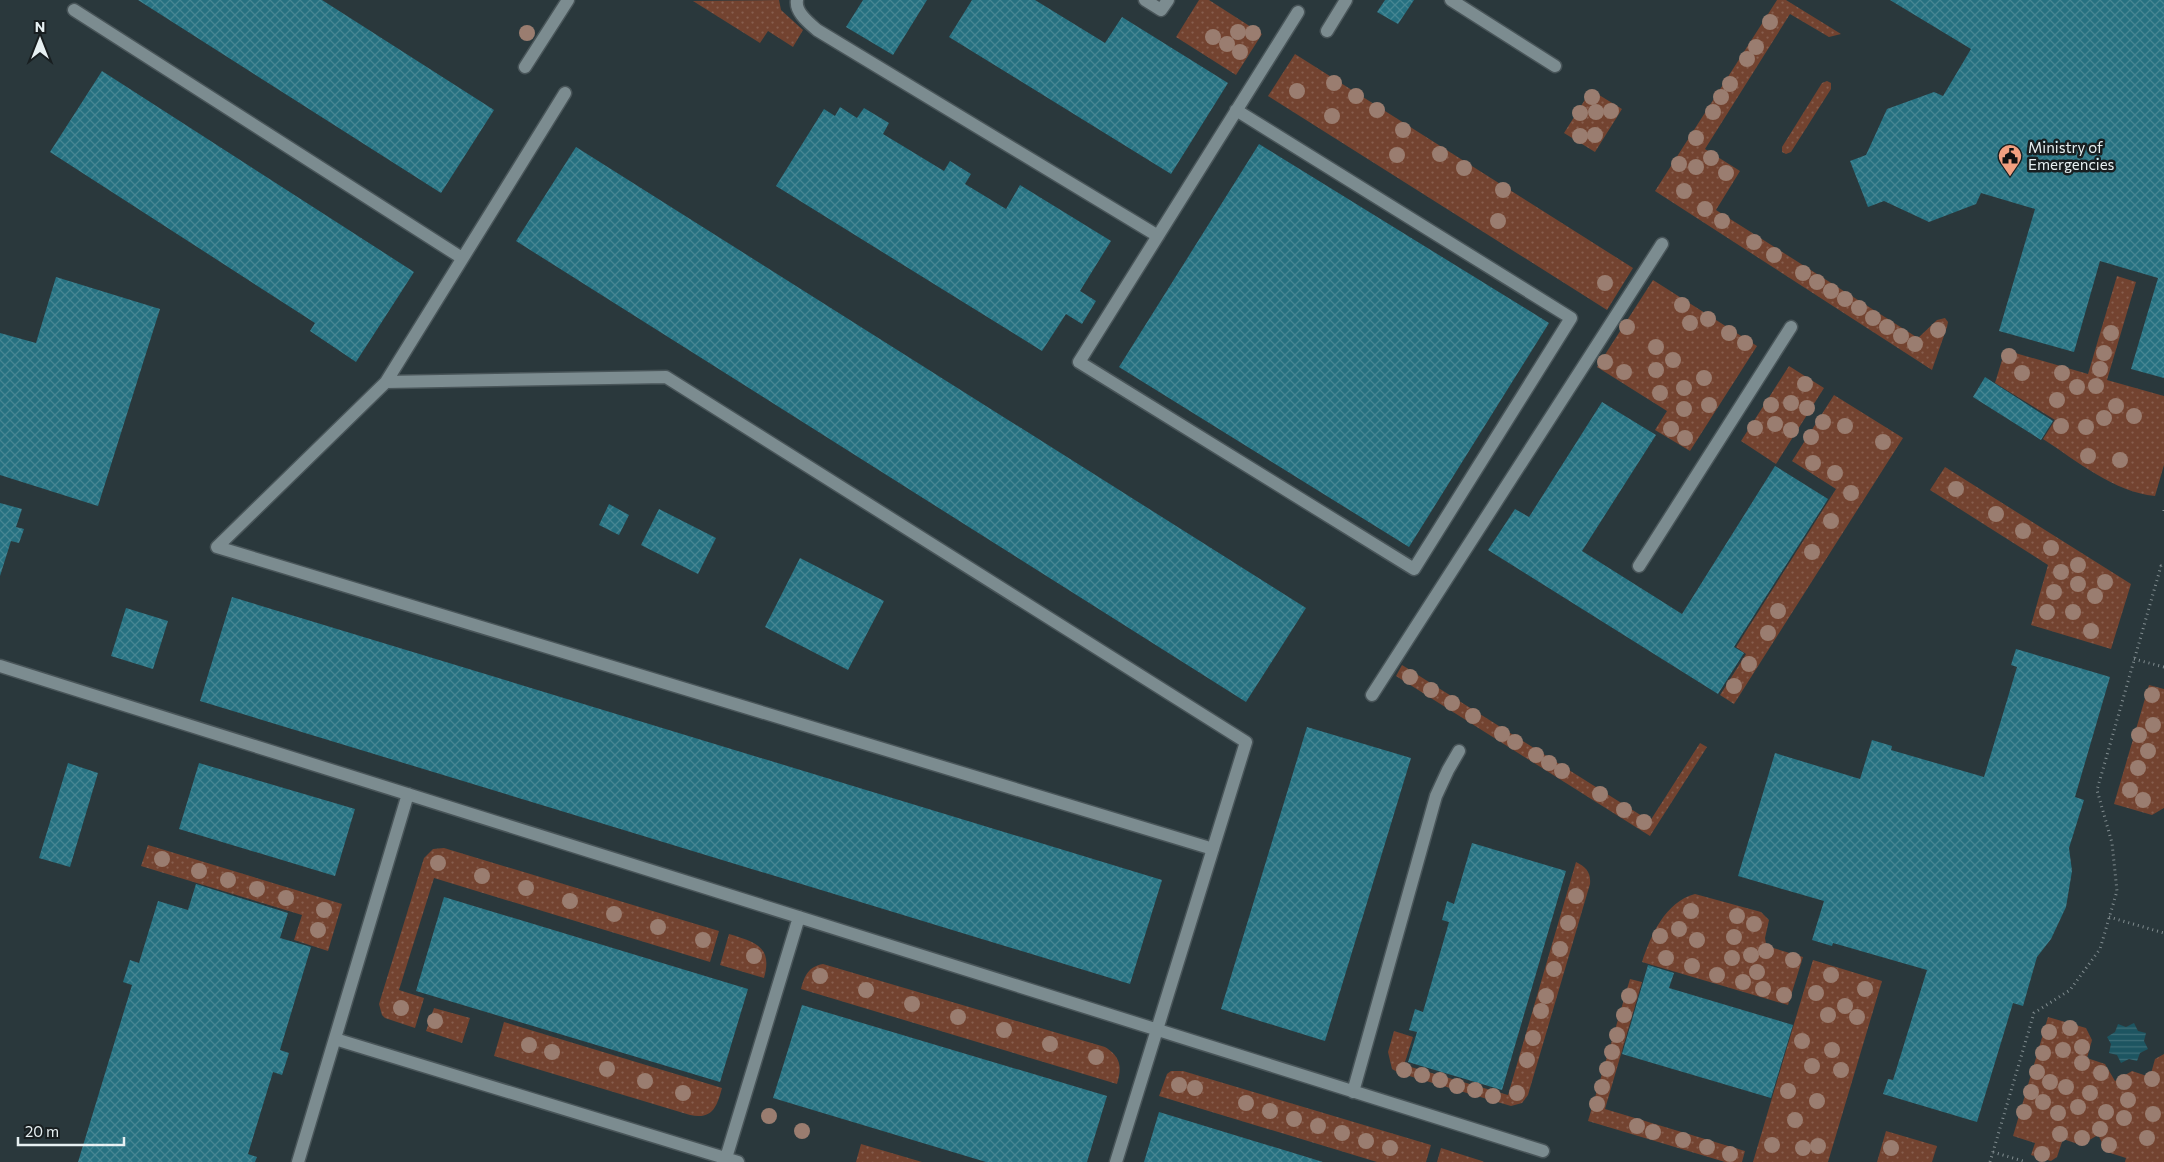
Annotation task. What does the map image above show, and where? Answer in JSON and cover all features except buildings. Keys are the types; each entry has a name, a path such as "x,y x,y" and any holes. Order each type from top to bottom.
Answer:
{"lane":[{"path":"525,67 568,0"},
{"path":"797,0 796,5 802,16 816,30 1158,236"},
{"path":"1145,0 1161,10 1168,0"},
{"path":"1327,31 1346,0"},
{"path":"1451,0 1555,66"},
{"path":"74,10 462,258"},
{"path":"1236,110 1571,318 1414,569 1080,362 1236,110 1298,12"},
{"path":"565,93 386,382 217,547 1213,849"},
{"path":"1372,695 1662,244"},
{"path":"1640,566 1792,327"},
{"path":"386,382 666,377 1246,742 1116,1162"},
{"path":"0,666 1543,1151"},
{"path":"1353,1092 1436,796 1459,751"},
{"path":"298,1162 408,794"},
{"path":"335,1039 732,1160 799,917"}],"path":[{"path":"1990,1162 2034,1013 2070,990 2100,949 2117,891 2112,844 2096,790 2161,566 2164,567"},
{"path":"2134,659 2164,667"},
{"path":"2109,917 2164,933"},
{"path":"1993,1152 2026,1162"}],"shaded area":[{"path":"779,0 781,10 803,30 793,47 768,31 760,43 693,1"},
{"path":"1199,0 1209,0 1262,34 1236,75 1176,37"},
{"path":"1777,0 1786,0 1841,34 1829,37 1790,14 1705,149 1740,171 1716,210 1918,338 1937,320 1945,318 1948,322 1947,327 1932,370 1655,191"},
{"path":"1295,54 1633,268 1607,310 1268,96"},
{"path":"1827,81 1831,83 1831,89 1791,152 1786,154 1782,152 1782,147 1822,83"},
{"path":"1591,90 1622,109 1595,152 1564,133"},
{"path":"2117,276 2136,282 2107,380 2164,396 2164,465 2155,496 2125,489 2111,482 2043,439 2055,420 1995,383 2005,350 2088,374"},
{"path":"1653,280 1757,346 1690,451 1655,430 1667,411 1597,367"},
{"path":"1789,366 1824,388 1776,464 1741,441"},
{"path":"1834,395 1903,438 1734,704 1720,695 1746,654 1736,647 1836,489 1792,461"},
{"path":"1945,467 2131,584 2111,649 2031,625 2048,565 1930,490"},
{"path":"1402,665 1650,821 1700,743 1707,747 1650,836 1396,676"},
{"path":"2149,685 2164,689 2164,808 2152,815 2114,804"},
{"path":"148,845 342,904 328,951 294,940 302,915 141,866"},
{"path":"444,848 719,931 710,962 434,878 399,990 424,998 415,1028 385,1018 382,1015 379,1004 424,858 433,849"},
{"path":"1576,862 1587,870 1590,876 1590,884 1528,1095 1522,1103 1511,1106 1399,1073 1392,1069 1388,1052 1394,1031 1413,1037 1404,1065 1508,1095"},
{"path":"1695,894 1761,912 1769,920 1765,938 1766,944 1770,947 1803,957 1788,1005 1642,962 1655,931 1667,912 1684,898"},
{"path":"729,934 754,943 764,952 766,967 764,978 720,965"},
{"path":"1813,960 1882,981 1828,1162 1753,1162"},
{"path":"823,964 1105,1047 1114,1055 1119,1063 1117,1084 801,989 808,972 814,967"},
{"path":"1630,979 1642,982 1605,1109 1745,1151 1742,1162 1725,1162 1588,1121"},
{"path":"434,1008 470,1018 462,1043 426,1031"},
{"path":"2048,1017 2086,1028 2092,1040 2087,1058 2105,1064 2115,1081 2132,1071 2150,1077 2155,1059 2164,1054 2164,1162 2125,1162 2126,1158 2107,1152 2098,1135 2081,1145 2063,1139 2057,1157 2051,1161 2031,1155 2035,1143 2013,1136"},
{"path":"504,1022 722,1088 718,1101 709,1113 698,1116 690,1115 494,1056"},
{"path":"1171,1071 1183,1071 1431,1145 1426,1162 1377,1162 1159,1096 1167,1074"},
{"path":"1886,1131 1937,1146 1932,1162 1877,1162"},
{"path":"861,1144 922,1162 856,1162"},
{"path":"1441,1148 1482,1161 1484,1162 1437,1162"}],"water":[{"path":"2134,1023 2138,1031 2146,1033 2144,1041 2148,1049 2140,1053 2137,1061 2129,1059 2121,1063 2117,1055 2109,1053 2111,1044 2107,1037 2115,1032 2118,1024 2126,1027"}],"place":[{"name":"Ministry of Emergencies","path":"2010,177"}]}
